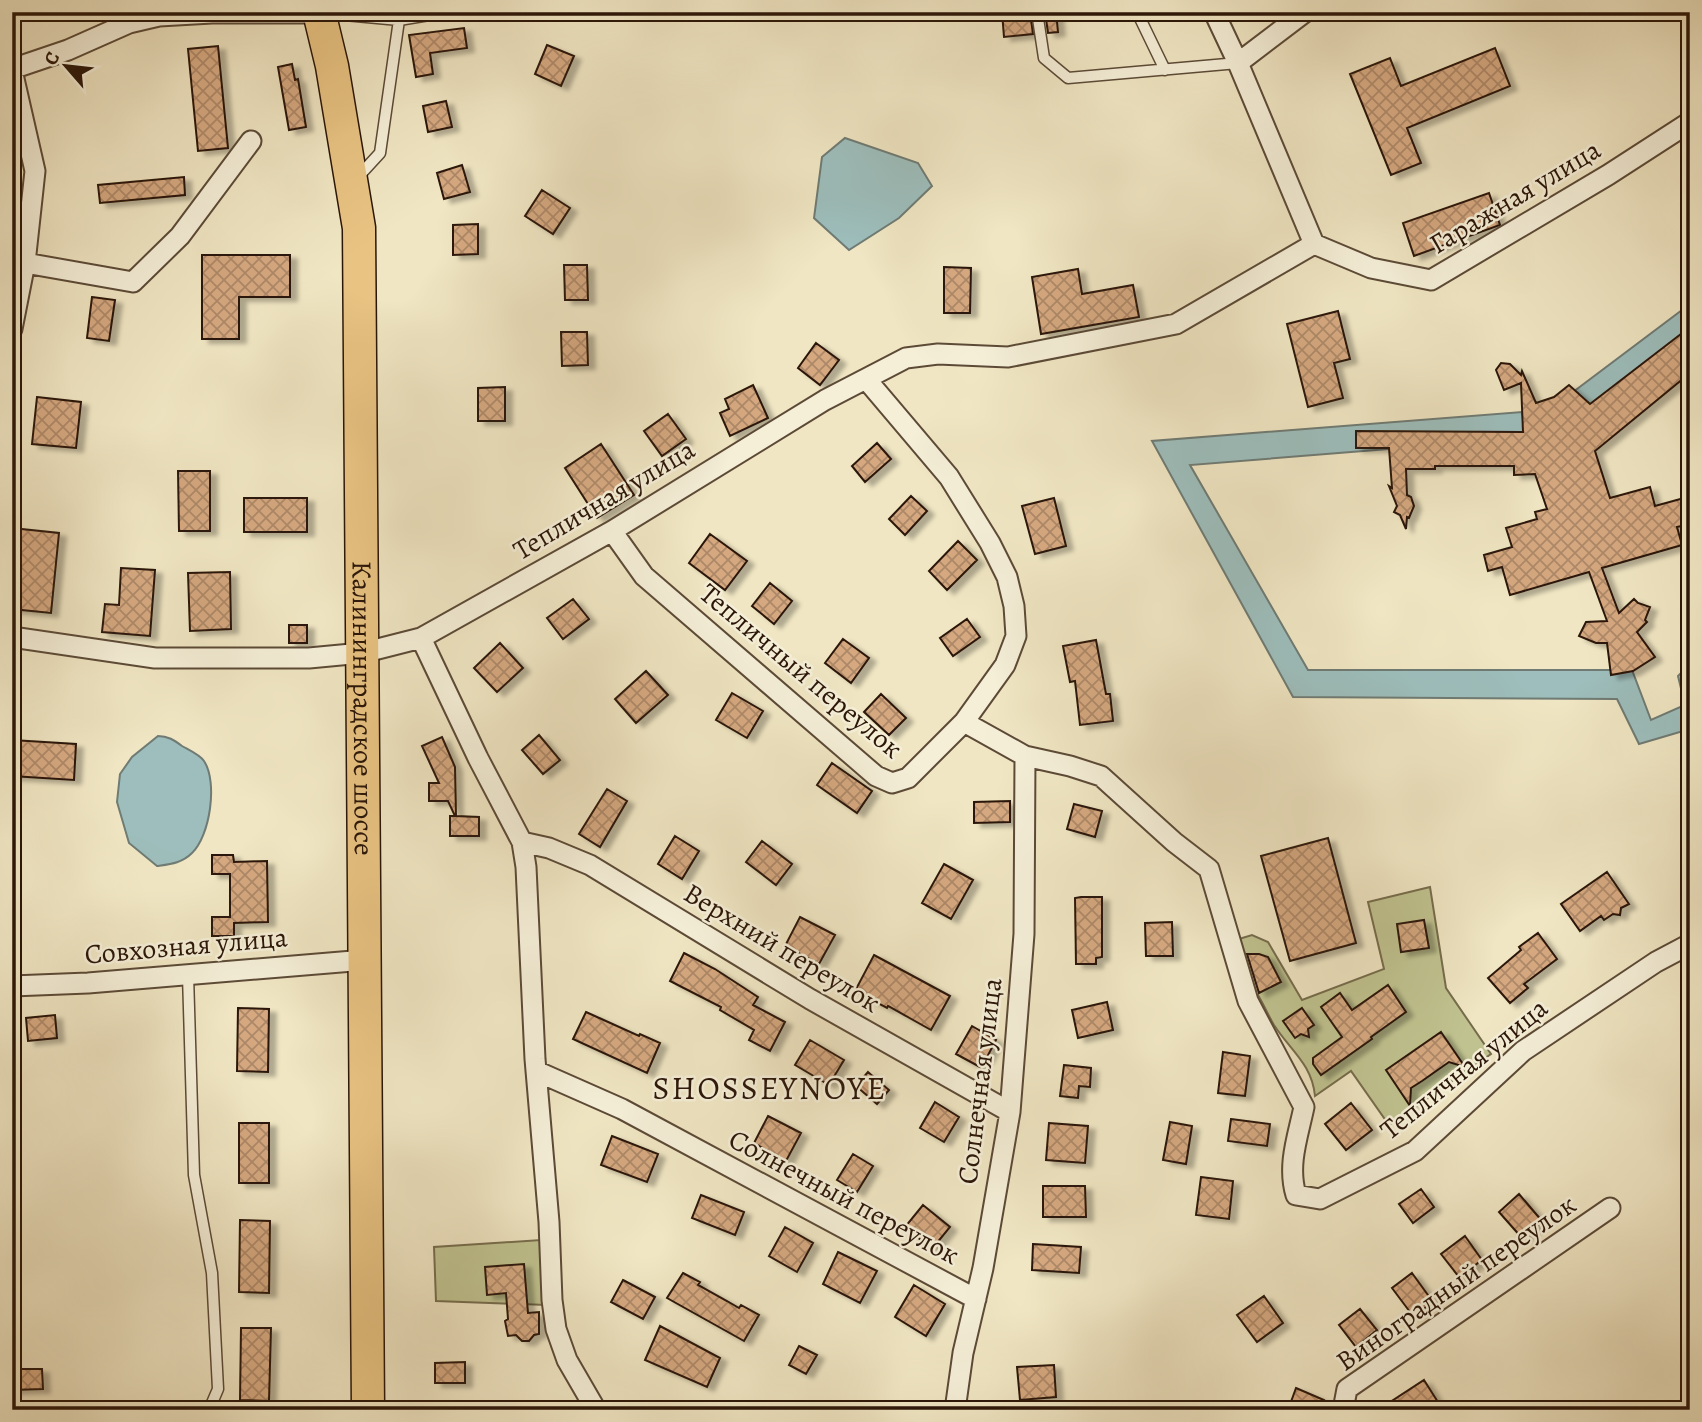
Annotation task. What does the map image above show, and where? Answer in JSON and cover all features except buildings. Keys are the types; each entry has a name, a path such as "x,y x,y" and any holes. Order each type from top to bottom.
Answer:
{"main road":[{"name":"Калининградское шоссе","path":"319,12 332,66 359,228 368,1410"}],"street":[{"path":"12,329 24,263 35,171 12,70 68,50 129,23 159,16 319,12"},
{"path":"1214,12 1314,244"},
{"path":"1238,63 1305,12"},
{"name":"Гаражная улица","path":"1314,244 1371,268 1431,279 1608,175 1690,122"},
{"path":"24,263 133,282 180,236 251,141"},
{"name":"Тепличная улица","path":"362,653 421,638 612,531 825,400 906,358 938,354 1008,357 1176,324 1314,244"},
{"path":"866,379 949,477 990,543 1007,577 1014,607 1016,636 1004,665 964,722"},
{"name":"Тепличный переулок","path":"612,531 644,576 876,776 892,783 908,778 964,722"},
{"path":"12,637 155,658 309,658 362,653"},
{"path":"421,638 478,758 522,842 526,867 536,1070 550,1222 552,1300 556,1329 567,1360 596,1410"},
{"name":"Тепличная улица","path":"964,722 1025,755 1101,776 1174,842 1209,869 1248,1001 1304,1107 1292,1161 1291,1179 1296,1195 1320,1199 1415,1152 1523,1051 1656,962 1690,944"},
{"name":"Солнечная улица","path":"955,1410 963,1353 976,1299 1010,1112 1024,934 1025,755"},
{"name":"Верхний переулок","path":"522,842 549,848 590,865 810,999 1010,1112"},
{"name":"Совхозная улица","path":"12,986 365,960"},
{"name":"Солнечный переулок","path":"536,1070 622,1109 976,1299"},
{"name":"Виноградный переулок","path":"1343,1410 1347,1389 1610,1208"}],"lane":[{"path":"319,12 398,20 447,12"},
{"path":"1037,12 1044,58 1068,78 1238,63"},
{"path":"1137,12 1165,70"},
{"path":"352,184 380,153 398,20"},
{"path":"188,975 194,1175 212,1273 218,1389 209,1410"}],"green space":[{"path":"1430,887 1446,988 1491,1054 1389,1125 1351,1071 1315,1096 1305,1066 1274,1025 1258,995 1250,996 1229,942 1252,935 1268,942 1302,1000 1384,969 1368,902"},
{"path":"541,1240 546,1305 436,1301 434,1247"}],"water":[{"path":"845,138 918,163 932,186 899,218 849,250 814,218 822,157"},
{"path":"1690,304 1690,337 1586,416 1573,392"},
{"path":"1522,412 1526,438 1190,465 1308,670 1632,670 1651,720 1685,705 1678,676 1690,664 1690,729 1639,744 1617,699 1293,697 1152,441"},
{"path":"158,736 171,739 204,761 211,782 211,795 207,822 192,853 172,864 157,866 129,843 117,802 120,774 132,757"}],"district":[{"name":"SHOSSEYNOYE","path":"770,1088"}]}
